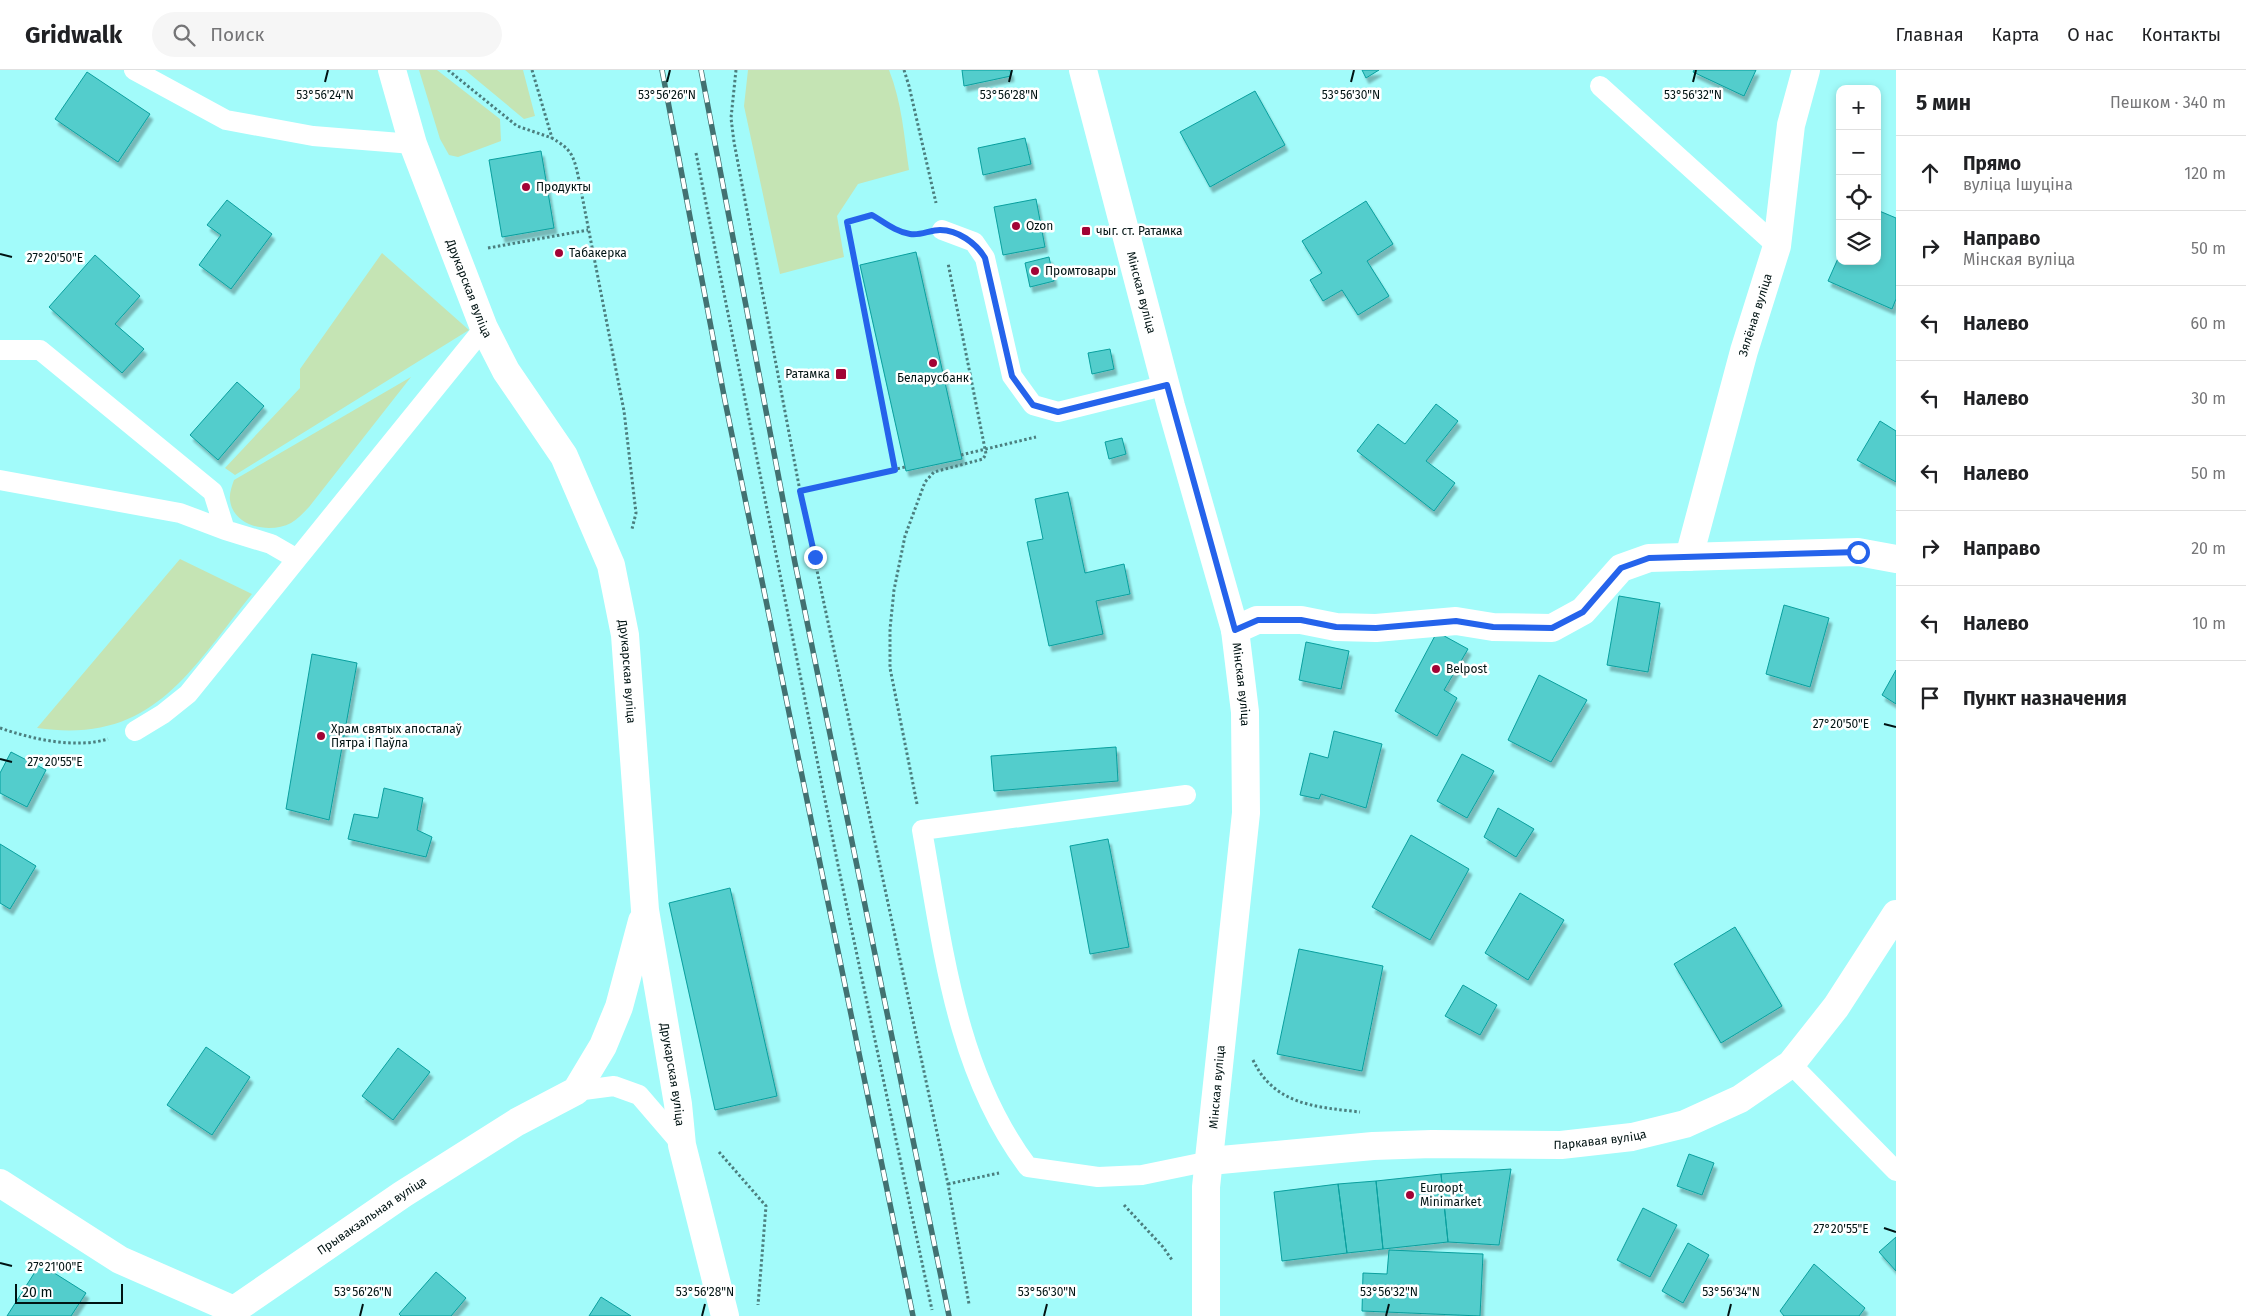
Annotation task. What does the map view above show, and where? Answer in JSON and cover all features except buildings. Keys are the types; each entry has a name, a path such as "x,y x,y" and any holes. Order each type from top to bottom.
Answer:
{"street":[{"name":"Друкарская вуліца","path":"392,70 414,144 484,328 506,371 564,456 611,565 625,635 645,910 678,1104 682,1145 725,1316"},
{"name":"Мінская вуліца","path":"1083,70 1235,630 1245,712 1246,813 1206,1187 1206,1316"},
{"name":"Зялёная вуліца","path":"1690,557 1744,351 1777,246 1791,125 1806,70"},
{"path":"1235,630 1258,620 1301,620 1336,627 1376,628 1456,621 1493,627 1552,628 1583,612 1621,568 1649,558 1858,552 1896,559"},
{"path":"576,1091 603,1046 619,1007 645,910"},
{"name":"Паркавая вуліца","path":"1210,1161 1373,1146 1432,1144 1561,1145 1632,1137 1685,1124 1740,1099 1791,1064 1836,1007 1896,914"},
{"name":"Прывакзальная вуліца","path":"0,1183 120,1260 231,1313 412,1189 517,1122 576,1091"}],"lane":[{"path":"134,70 226,120 313,136 414,144"},
{"path":"1600,86 1777,246"},
{"path":"942,230 974,242 985,258 1012,376 1033,405 1058,412 1167,385"},
{"path":"135,731 163,714 188,694 484,328"},
{"path":"0,350 40,350 213,492 225,530"},
{"path":"0,480 180,513 225,530 271,544 297,559"},
{"path":"1186,795 922,830 952,996 971,1060 992,1111 1009,1142 1028,1167 1098,1177 1142,1175 1210,1161"},
{"path":"1791,1064 1896,1171"},
{"path":"576,1091 614,1086 639,1094 682,1145"}],"path":[{"path":"448,70 517,126 552,138 566,146 573,155 624,411 636,513 629,540 611,565"},
{"path":"532,70 552,138"},
{"path":"736,70 731,118 734,142 800,491 948,1184 970,1304"},
{"path":"696,153 838,865 932,1310"},
{"path":"895,470 847,222 872,215 901,232 913,234 942,230"},
{"path":"456,254 588,230"},
{"path":"922,830 890,668 890,629 894,590 905,536 925,482 934,472 983,458 986,450 961,455"},
{"path":"800,491 905,468"},
{"path":"0,728 24,736 65,742 103,741 135,731"},
{"path":"1250,1052 1259,1072 1272,1086 1290,1099 1330,1108 1366,1113"},
{"path":"716,1148 766,1206 758,1307"},
{"path":"948,1184 1028,1167"},
{"path":"1098,1177 1163,1247 1178,1268"}],"green space":[{"path":"419,70 437,70 500,119 501,141 458,157 449,155 440,139"},
{"path":"465,70 523,70 535,116 524,119"},
{"path":"748,70 889,70 900,107 909,170 858,184 837,216 844,257 780,274 744,106"},
{"path":"382,253 469,330 235,475 225,468 300,388 300,369"},
{"path":"411,377 309,507 296,520 282,526 263,528 254,526 238,517 230,500 234,480"},
{"path":"180,559 252,594 187,675 164,697 139,714 110,725 77,730 37,728"}],"railway":[{"path":"662,70 725,401 913,1316"},
{"path":"701,70 795,563 949,1316"}],"place":[{"name":"Продукты","path":"526,187"},
{"name":"Ozon","path":"1016,226"},
{"name":"чыг. ст. Ратамка","path":"1086,231"},
{"name":"Табакерка","path":"559,253"},
{"name":"Промтовары","path":"1035,271"},
{"name":"Беларусбанк","path":"933,363"},
{"name":"Ратамка","path":"841,374"},
{"name":"Belpost","path":"1436,669"},
{"name":"Храм святых апосталаў Пятра і Паўла","path":"321,736"},
{"name":"Euroopt Minimarket","path":"1410,1195"}],"route":[{"path":"815,557 800,491 895,470 847,222 872,215 901,232 913,234 942,230 958,234 974,242 980,249 985,258 1012,376 1033,405 1058,412 1167,385 1171,406 1235,630 1258,620 1301,620 1336,627 1376,628 1456,621 1493,627 1552,628 1583,612 1609,579 1621,568 1649,558 1858,552"}]}
